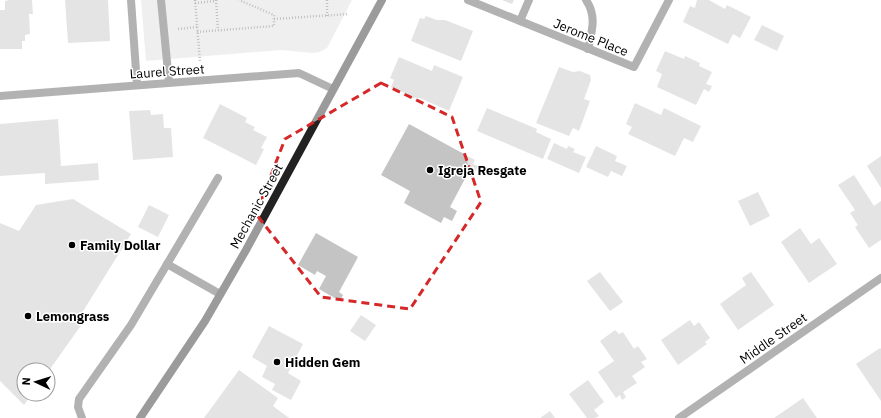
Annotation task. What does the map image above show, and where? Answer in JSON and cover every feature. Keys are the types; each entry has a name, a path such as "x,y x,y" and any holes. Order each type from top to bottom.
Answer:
{"main road":[{"name":"Mechanic Street","path":"140,418 178,364 220,294 382,0"}],"street":[{"path":"131,0 137,85"},
{"path":"161,0 169,82"},
{"name":"Jerome Place","path":"468,0 634,67 669,0"},
{"path":"520,21 529,0"},
{"path":"586,0 594,14 588,48"},
{"name":"Laurel Street","path":"0,96 299,73 333,89"},
{"path":"82,418 78,408 79,399 115,349 218,178"},
{"path":"167,264 220,294"},
{"name":"Middle Street","path":"679,418 881,278"}],"path":[{"path":"197,32 274,26 274,15 239,0"},
{"path":"248,4 250,0"},
{"path":"327,0 327,16"},
{"path":"200,61 195,1 216,1 218,30"},
{"path":"274,19 348,14"}],"highlighted area":[{"path":"381,83 452,117 481,202 410,309 321,297 256,214 285,139"}],"shaded area":[{"path":"141,0 352,0 327,48 320,52 312,53 282,50 146,61"}],"building":[{"path":"32,0 33,14 29,14 30,34 25,35 25,41 22,41 22,49 0,49 0,10 5,10 5,1"},
{"path":"65,0 108,0 110,41 68,43"},
{"path":"502,0 514,0 512,4"},
{"path":"697,0 709,0 725,9 727,5 751,17 740,38 733,34 728,44 683,22 690,6 695,8"},
{"path":"426,16 437,20 445,20 473,31 461,61 411,41 420,18 424,19"},
{"path":"762,25 784,36 777,51 754,40"},
{"path":"665,51 684,59 685,56 700,63 699,66 712,72 706,84 712,86 709,92 704,89 696,105 657,87 662,74 656,71"},
{"path":"399,57 432,71 434,65 463,77 449,111 420,98 410,98 407,94 391,87 394,80 390,78"},
{"path":"559,67 573,72 580,71 590,75 591,80 584,99 590,101 579,131 573,128 569,136 536,123"},
{"path":"635,103 661,115 664,108 701,126 693,142 684,138 675,156 628,134 632,127 626,124"},
{"path":"220,104 247,118 245,122 255,127 253,130 267,137 261,148 264,149 256,165 203,138"},
{"path":"487,108 537,129 536,132 551,139 543,159 477,131"},
{"path":"150,110 151,115 163,114 164,128 171,128 173,157 133,160 129,111"},
{"path":"58,119 61,166 98,163 99,180 45,184 45,173 0,176 0,124"},
{"name":"Igreja Resgate","path":"409,124 475,160 473,164 478,166 472,177 467,175 450,207 457,211 452,221 444,217 441,223 404,203 410,191 381,175"},
{"path":"554,143 567,149 568,146 575,149 573,152 586,157 579,173 547,159"},
{"path":"596,146 617,156 615,161 627,166 622,176 611,171 608,177 586,167"},
{"path":"881,156 881,188 867,166"},
{"path":"854,175 874,206 881,201 881,240 869,248 855,227 858,225 850,213 855,210 838,185"},
{"path":"758,192 770,216 750,226 738,201"},
{"path":"73,199 131,234 77,321 82,324 55,362 16,362 16,397 0,381 0,223 19,231 36,205"},
{"path":"149,205 169,215 158,237 138,227"},
{"path":"800,228 811,244 819,238 837,264 809,283 781,242"},
{"path":"316,233 358,257 339,292 343,295 340,301 319,289 326,276 317,271 315,275 298,265"},
{"path":"600,272 623,302 610,311 587,281"},
{"path":"751,272 774,305 738,330 720,304 746,285 742,278"},
{"path":"361,315 376,325 365,341 350,331"},
{"path":"690,320 694,326 699,322 710,338 705,342 707,344 678,365 661,340"},
{"name":"Hidden Gem","path":"269,326 303,344 288,373 301,381 291,400 272,390 275,384 262,377 267,366 252,357"},
{"path":"615,330 619,334 623,332 634,349 638,346 647,359 641,362 645,367 632,376 637,383 623,392 626,397 622,400 620,395 616,398 598,372 614,361 600,341"},
{"path":"880,348 881,349 881,401 856,364"},
{"path":"239,370 278,398 273,406 289,418 204,418"},
{"path":"588,380 604,402 594,410 599,416 595,418 587,418 569,394"},
{"path":"803,398 817,418 774,418"},
{"path":"550,411 555,418 540,418"}],"place":[{"name":"Igreja Resgate","path":"430,170"},
{"name":"Family Dollar","path":"72,245"},
{"name":"Lemongrass","path":"28,316"},
{"name":"Hidden Gem","path":"277,362"}]}
